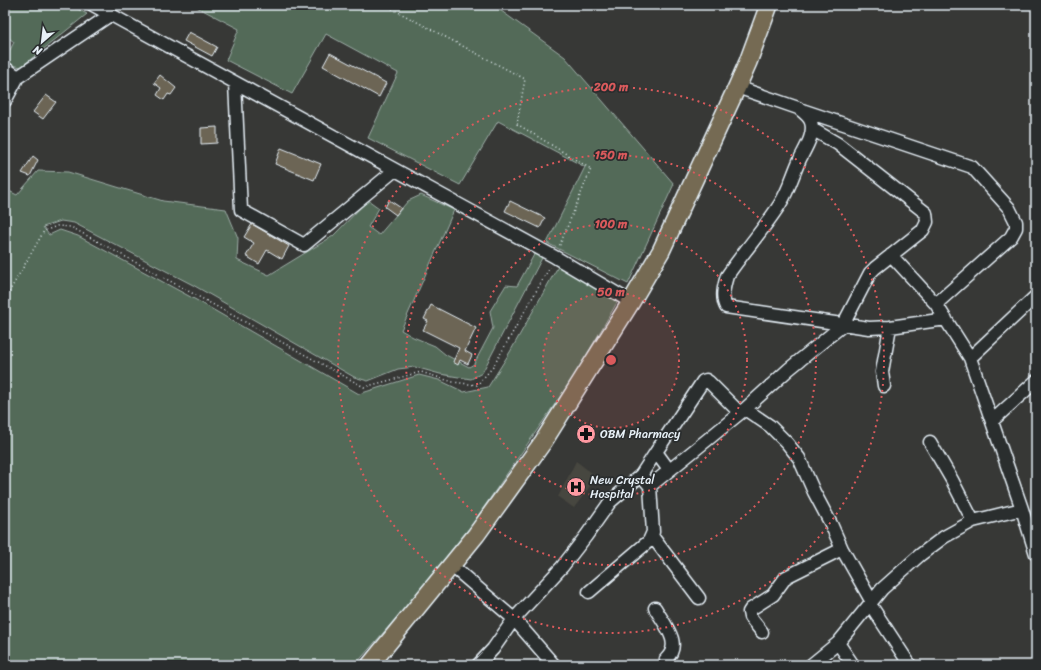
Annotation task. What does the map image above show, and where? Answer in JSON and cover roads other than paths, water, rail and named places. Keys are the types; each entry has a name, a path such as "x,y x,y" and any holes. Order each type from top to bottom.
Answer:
{"highway":[{"path":"370,665 452,566 543,442 631,302 660,251 737,86 748,62 769,5"}],"street":[{"path":"94,5 555,257 631,302"},
{"path":"5,101 18,77 110,14"},
{"path":"5,68 18,77"},
{"path":"235,83 241,210 304,245 395,170"},
{"path":"737,86 972,168 1009,208 1016,222 1016,228 1011,237 936,304"},
{"path":"798,108 806,114 811,121 812,129 809,140 796,168 789,188 780,204 728,276 723,289 724,305 726,307 869,328 890,327 946,319"},
{"path":"650,486 742,411 789,369 843,325 870,274 875,268 923,230 927,222 926,213 838,144 812,129"},
{"path":"891,255 936,304 970,358 1022,509 1031,521 1036,554"},
{"path":"970,358 1036,296"},
{"path":"884,386 882,372 890,327"},
{"path":"478,665 493,649 514,619 562,567 610,502 641,475 703,381 706,380 742,411 770,426 799,458 842,549 871,603 910,665"},
{"path":"992,421 1036,381"},
{"path":"930,442 973,521"},
{"path":"656,452 669,470"},
{"path":"588,592 649,541 652,536 650,486 641,475"},
{"path":"812,665 838,643 882,589 920,555 944,537 973,521 1022,509"},
{"path":"652,536 699,598"},
{"path":"762,632 750,617 749,612 751,608 773,595 786,577 842,549"},
{"path":"452,566 514,619 554,665"},
{"path":"655,608 672,636 672,654 664,663"},
{"path":"838,643 853,665"}],"place":[{"name":"OBM Pharmacy","path":"586,434"},
{"name":"New Crystal Hospital","path":"576,487"}]}
